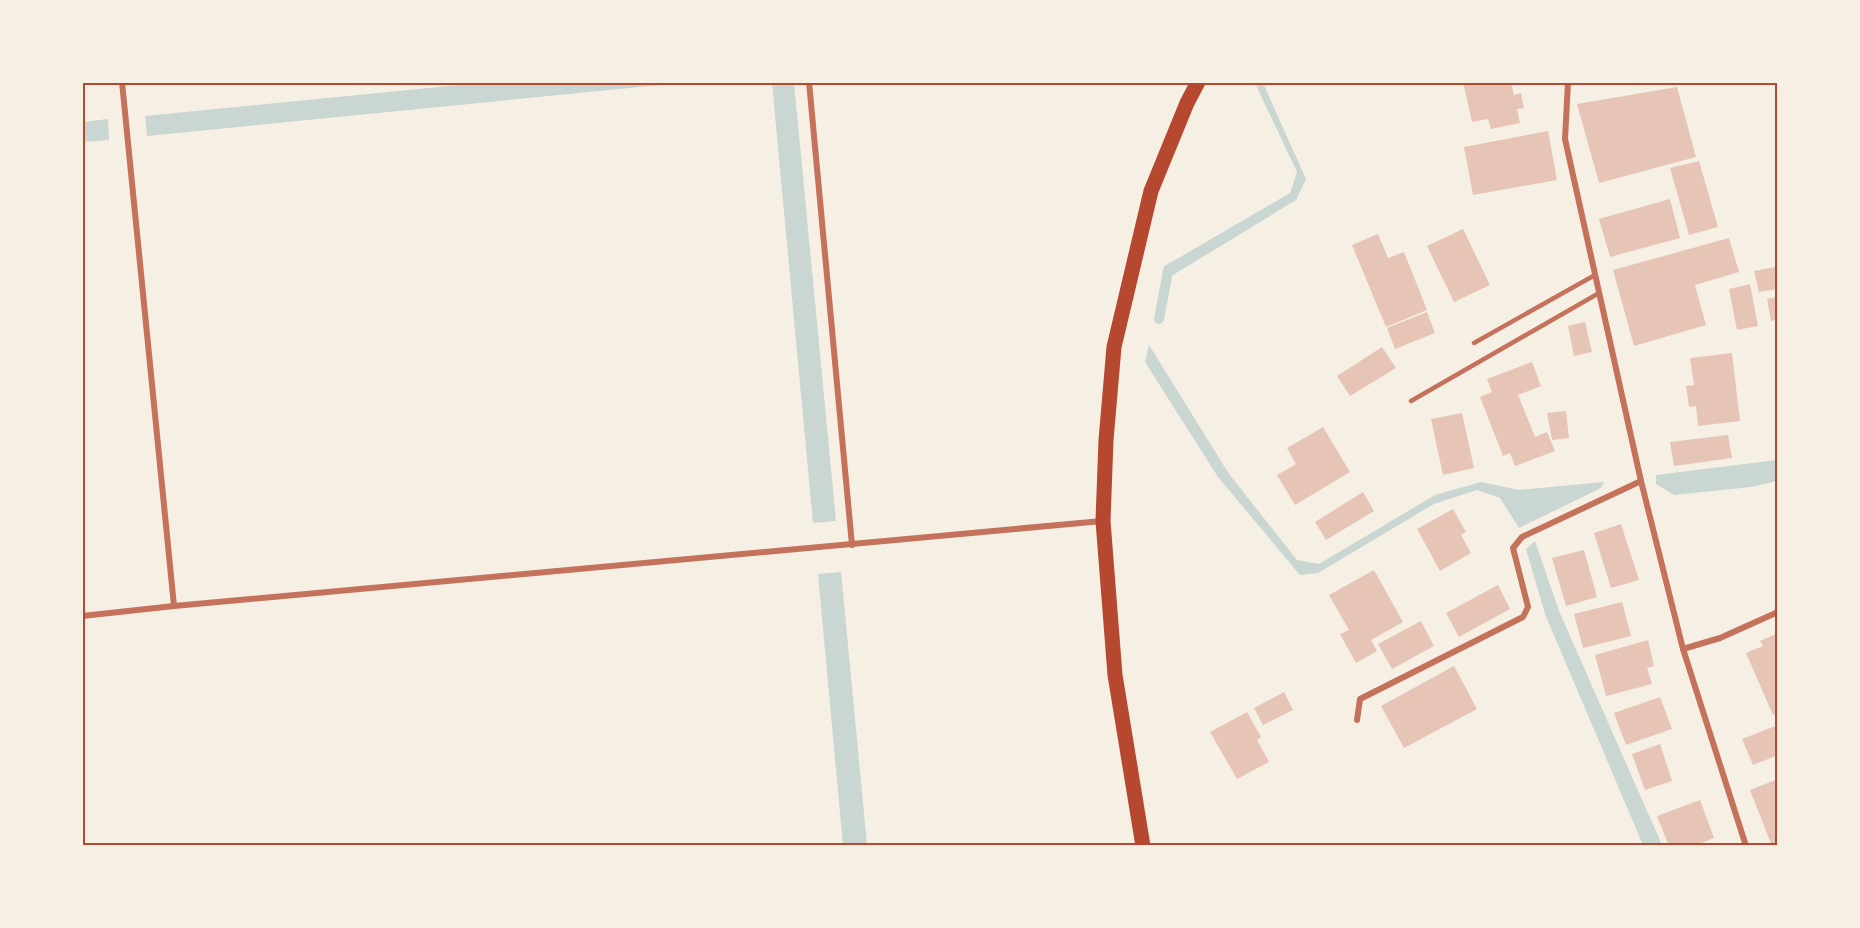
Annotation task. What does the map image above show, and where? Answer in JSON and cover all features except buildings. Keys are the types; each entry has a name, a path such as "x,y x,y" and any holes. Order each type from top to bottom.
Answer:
{"main road":[{"path":"1143,846 1115,675 1103,521 1106,440 1114,347 1151,191 1198,82"}],"street":[{"path":"122,82 174,606"},
{"path":"809,82 852,545"},
{"path":"1568,82 1565,139 1641,481 1683,649 1746,846"},
{"path":"1357,720 1360,699 1523,616 1527,607 1513,548 1522,537 1641,481"},
{"path":"82,616 1103,521"},
{"path":"1683,649 1720,638 1778,612"}],"lane":[{"path":"1474,343 1595,275"},
{"path":"1412,401 1599,293"}],"shaded area":[{"path":"490,82 680,83 147,136 145,116"},
{"path":"772,83 794,83 836,521 813,523"},
{"path":"1255,83 1263,83 1306,179 1296,200 1173,275 1163,267 1290,193 1297,172"},
{"path":"108,119 109,140 83,142 83,122"},
{"path":"1149,345 1229,474 1297,560 1319,564 1435,495 1481,482 1519,490 1604,482 1601,488 1519,528 1500,498 1477,490 1434,504 1318,573 1300,575 1218,477 1145,362"},
{"path":"1777,460 1777,481 1751,487 1674,495 1656,484 1656,475"},
{"path":"1535,541 1559,611 1662,845 1643,845 1545,614 1526,549"},
{"path":"841,572 867,845 843,845 818,574"}],"waterway":[{"path":"1159,319 1168,271"}]}
